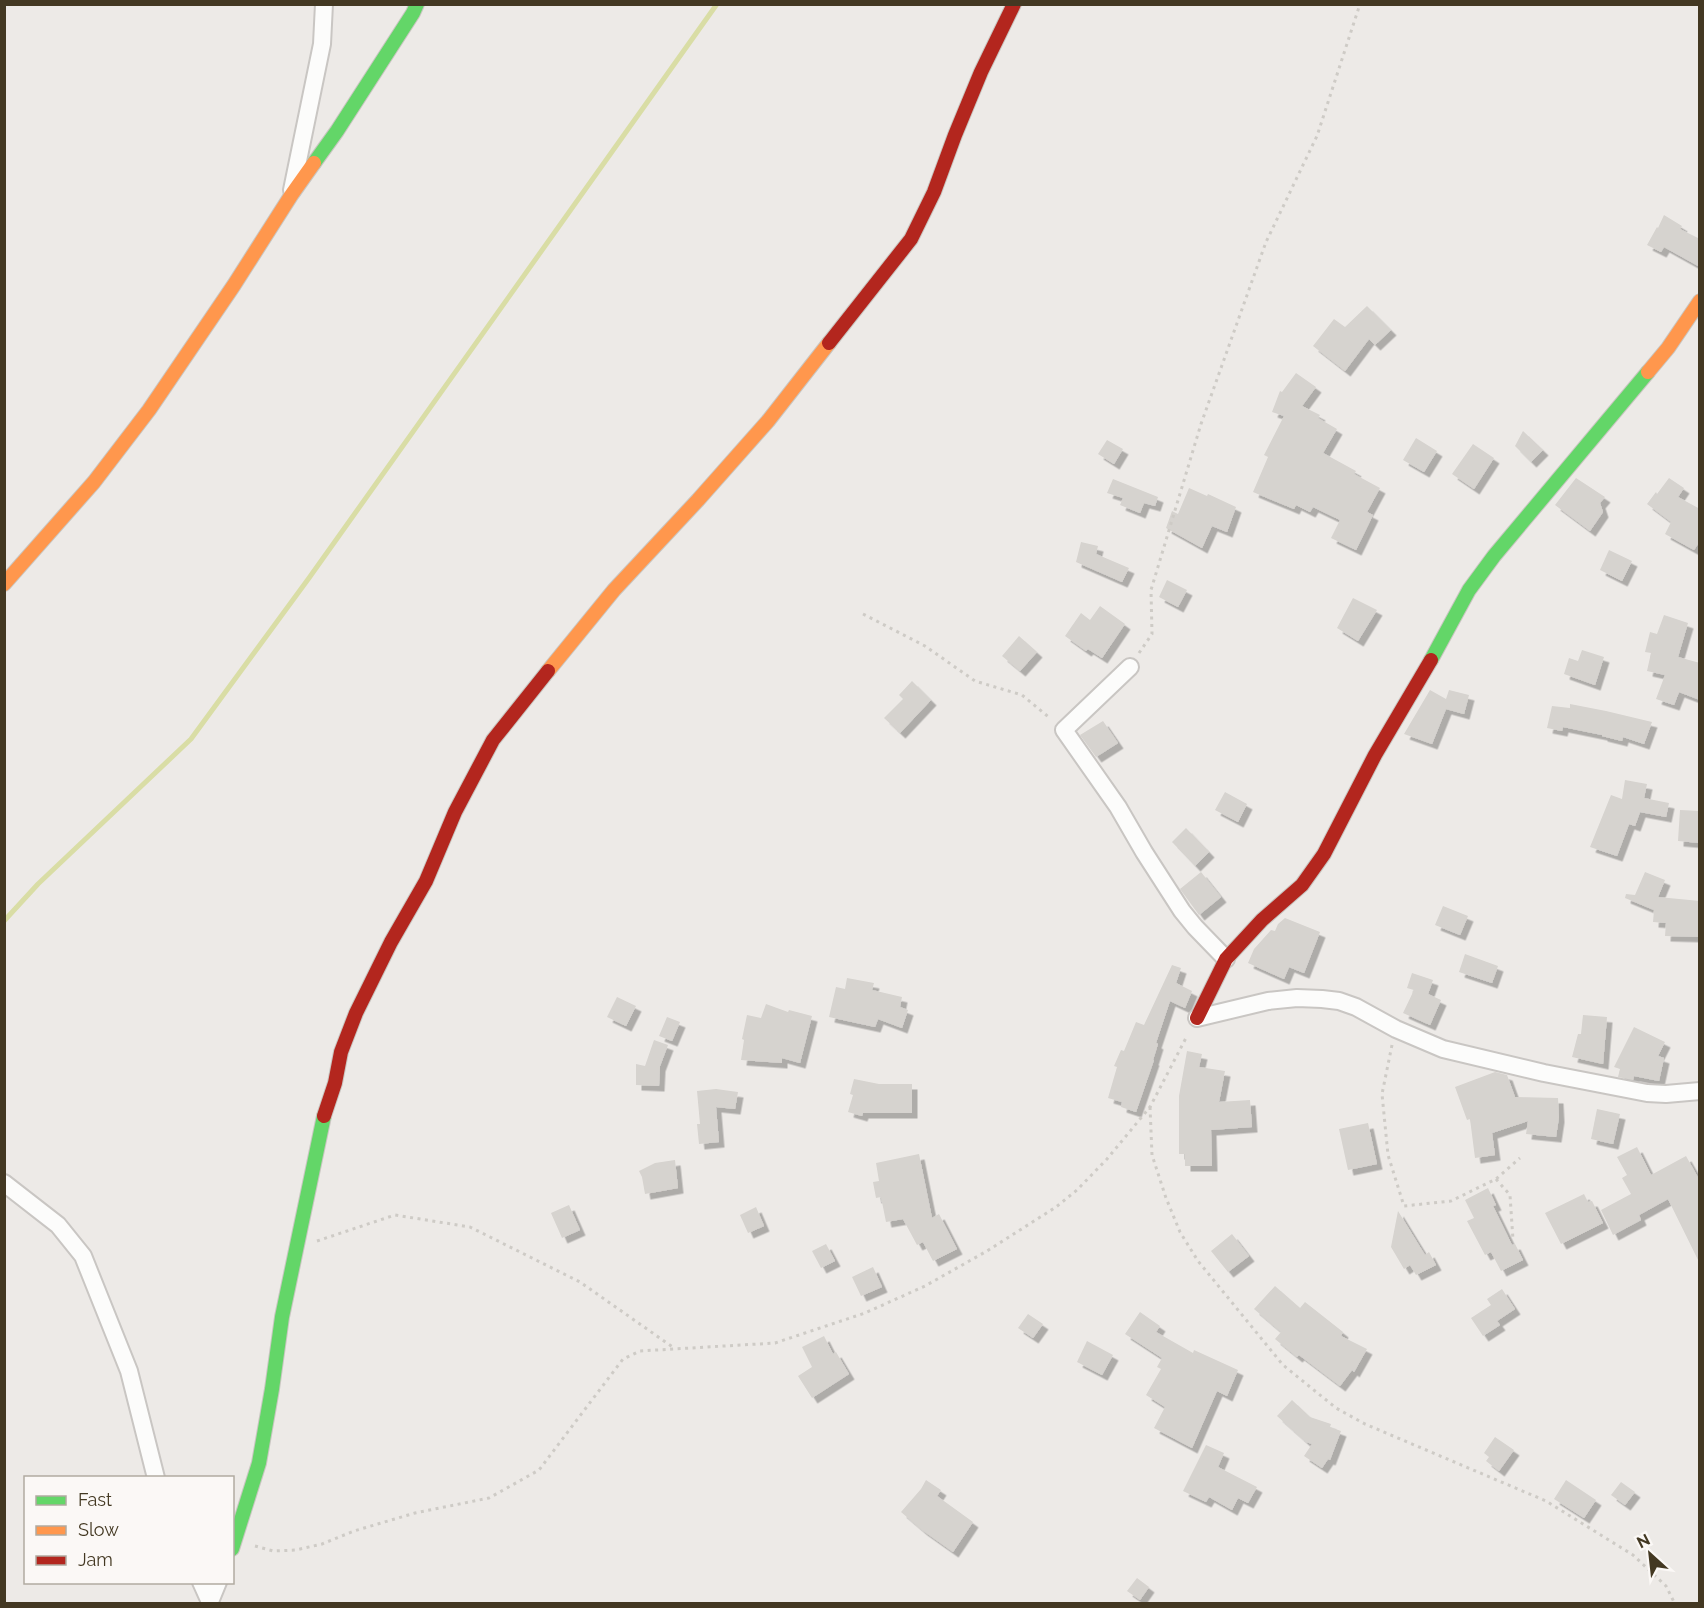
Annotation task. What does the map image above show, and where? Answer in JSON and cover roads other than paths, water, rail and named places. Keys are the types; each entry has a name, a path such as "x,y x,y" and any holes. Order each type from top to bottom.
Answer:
{"street":[{"path":"292,194 322,44 324,4"},
{"path":"4,584 94,482 149,410 234,285 292,194 337,131 413,14 417,4"},
{"path":"234,1546 259,1463 282,1317 321,1125 335,1083 340,1052 391,942 426,881 455,812 493,740 531,691 614,590 768,421 911,239 934,192 981,72 1014,4"},
{"path":"1197,1018 1226,959 1262,920 1302,885 1324,854 1351,799 1469,591 1494,556 1668,348 1700,301"},
{"path":"1130,667 1064,730 1118,807 1182,911 1226,959"},
{"path":"1197,1018 1268,1001 1297,998 1339,1001 1443,1049 1544,1073 1647,1093 1700,1091"},
{"path":"4,1183 58,1225 83,1256 129,1371 155,1476"},
{"path":"202,1584 210,1603"},
{"path":"210,1603 217,1584"}],"waterway":[{"path":"4,921 38,884 191,739 309,578 717,4"}]}
